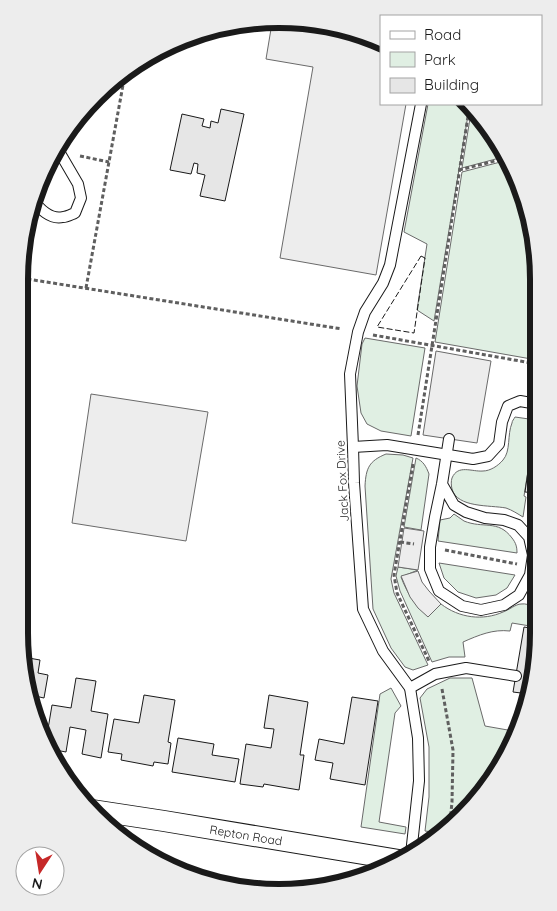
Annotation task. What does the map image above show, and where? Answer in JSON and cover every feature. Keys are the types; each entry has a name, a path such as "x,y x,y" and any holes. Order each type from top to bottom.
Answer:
{"street":[{"name":"Repton Road","path":"103,812 389,858"}],"lane":[{"name":"Jack Fox Drive","path":"412,845 419,781 418,738 410,688 383,651 363,609 354,483 350,374 358,332 365,312 383,283 390,265 421,105"},
{"path":"39,206 48,215 62,218 75,213 81,198 78,184 60,154"},
{"path":"353,447 387,445 473,459 488,456 499,444 502,422 508,406 520,401 530,403"},
{"path":"449,439 430,548 430,570 438,591 462,606 481,610 504,605 519,595 530,575"},
{"path":"442,484 454,505 466,512 485,518 504,520 518,525 529,536 530,541"},
{"path":"410,688 435,674 466,668 516,676"}],"path":[{"path":"86,288 124,81"},
{"path":"75,148 80,156 109,162"},
{"path":"459,170 500,160"},
{"path":"28,279 358,332 530,363"},
{"path":"400,542 530,567"}],"green space":[{"path":"428,105 460,105 468,114 434,321 417,310 427,244 404,232"},
{"path":"470,117 499,158 462,168"},
{"path":"501,162 516,198 525,230 529,262 530,359 435,342 462,172"},
{"path":"365,338 425,348 411,436 381,431 367,424 361,413 357,386 362,344"},
{"path":"515,417 530,419 530,458 523,517 506,508 467,503 460,500 455,495 451,485 452,478 458,471 486,471 494,468 501,462 507,452 512,422"},
{"path":"386,454 403,455 413,458 391,579 394,593 428,665 413,670 405,667 391,648 373,609 365,480 372,462"},
{"path":"416,458 424,464 429,474 421,530 404,527"},
{"path":"454,514 464,521 501,528 513,540 517,553 438,541 440,520 450,518"},
{"path":"439,563 515,575 507,588 496,595 476,598 458,592 444,578"},
{"path":"398,567 418,570 401,577 412,598 428,616 441,604 463,615 487,617 519,604 524,604 530,605 530,626 512,623 510,631 492,632 463,642 465,657 449,657 432,662 400,591 396,576"},
{"path":"450,678 472,678 485,726 509,730 496,758 478,785 456,810 431,832 425,831 429,797 429,747 420,698 427,689"},
{"path":"391,688 401,706 395,713 379,822 406,827 405,834 361,827 380,694"}],"shaded area":[{"path":"271,28 295,28 327,32 380,49 380,105 406,105 376,275 280,258 313,67 266,59"},
{"path":"436,351 491,361 477,443 423,435"},
{"path":"91,394 208,412 186,541 72,523"},
{"path":"404,528 424,531 418,570 398,567"},
{"path":"418,571 422,582 441,604 428,617 410,597 401,576"}],"building":[{"path":"221,109 244,114 225,201 200,196 205,175 197,173 198,164 194,163 191,174 170,170 182,114 204,119 202,126 210,128 211,121 218,123"},
{"path":"530,457 530,492 525,492"},
{"path":"524,627 530,628 529,649 522,693 513,692"},
{"path":"29,658 40,660 38,673 48,675 44,698 36,696"},
{"path":"76,678 96,681 91,711 108,714 101,758 82,754 86,730 70,727 66,752 57,750 48,731 52,705 71,708"},
{"path":"144,695 175,700 168,742 171,743 168,764 154,762 153,766 121,760 122,754 108,752 114,719 139,723"},
{"path":"269,695 308,702 300,755 304,755 299,790 264,784 263,787 240,784 246,744 271,748 274,729 264,728"},
{"path":"352,697 378,701 365,785 330,779 333,763 315,760 319,739 344,744"},
{"path":"178,738 214,744 212,755 239,759 235,782 172,772"}],"fence":[{"path":"421,256 425,258 414,333 377,327 421,256"}]}
